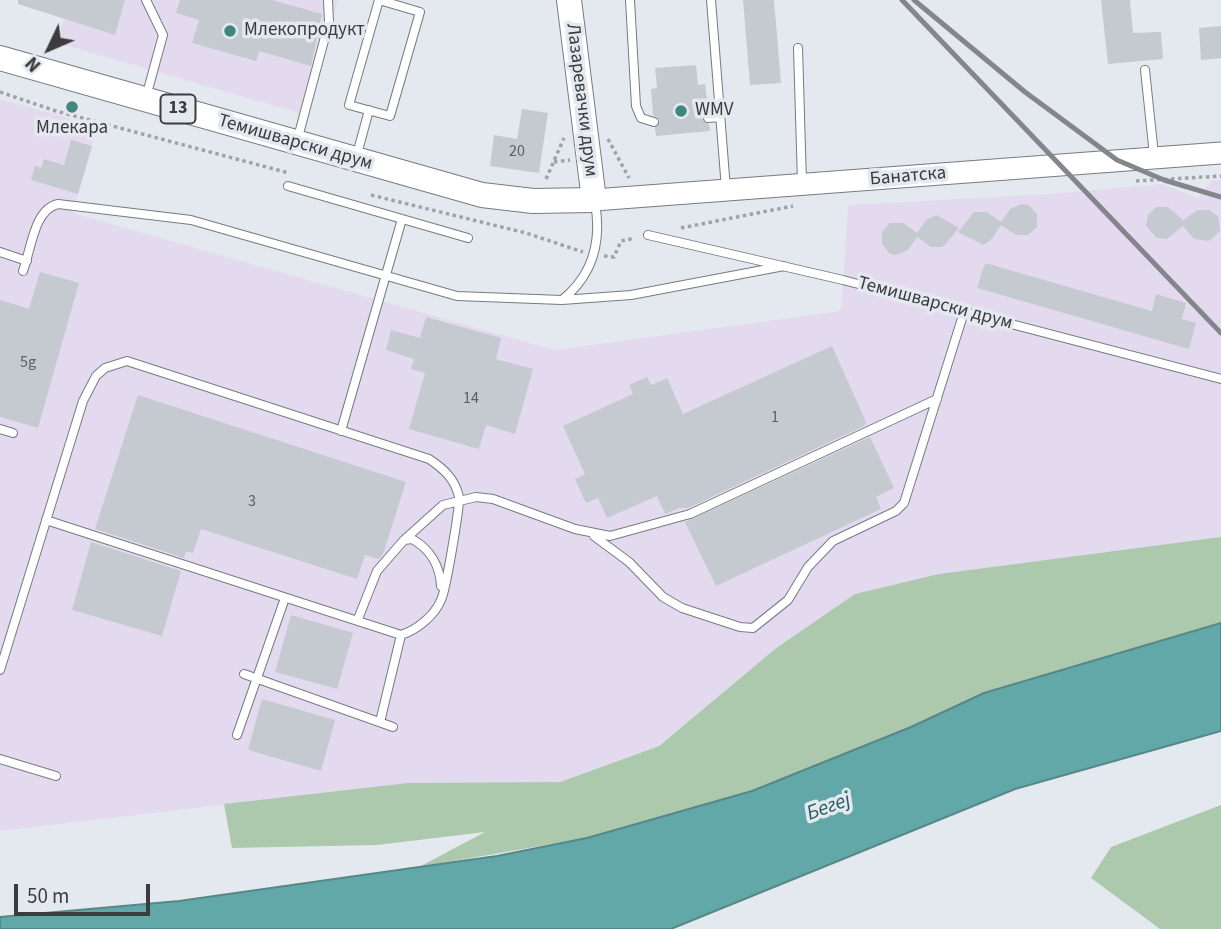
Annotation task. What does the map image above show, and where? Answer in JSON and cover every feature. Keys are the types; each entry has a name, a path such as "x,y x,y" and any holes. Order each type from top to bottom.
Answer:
{"main road":[{"name":"Лазаревачки друм","path":"569,0 594,200"},
{"name":"Темишварски друм","path":"0,58 356,161 505,200 594,200"},
{"name":"Банатска","path":"594,200 1221,153"}],"lane":[{"path":"145,100 163,35 146,0"},
{"path":"296,144 330,22 328,0"},
{"path":"379,0 420,12 390,116 349,105 379,0"},
{"path":"631,0 636,106 641,118 654,122"},
{"path":"711,0 726,191"},
{"path":"798,48 802,186"},
{"path":"1145,69 1155,158"},
{"path":"356,161 369,110"},
{"path":"708,118 720,117"},
{"path":"288,186 468,239"},
{"path":"562,300 578,286 591,267 597,236 594,200"},
{"path":"23,271 42,214 50,205 58,204 191,220 457,296 562,300 632,295 785,265"},
{"path":"341,430 402,219"},
{"name":"Темишварски друм","path":"648,235 785,265 1221,379"},
{"path":"0,252 27,261"},
{"path":"358,619 377,571 404,540 443,505 459,499 494,499 592,535 629,562 663,597 682,608 740,628 753,628 788,600 808,568 833,541 896,511 904,503 964,312"},
{"path":"0,670 83,401 96,376 116,363 127,361 429,459 453,480 459,499 442,600 425,621 401,635 380,722"},
{"path":"592,535 610,536 690,514 937,399"},
{"path":"0,429 13,433"},
{"path":"46,520 401,635"},
{"path":"404,540 412,539 421,544 435,562 442,600"},
{"path":"237,735 285,598"},
{"path":"244,674 393,727"},
{"path":"0,759 56,776"}],"shaded area":[{"path":"69,0 338,0 306,115 57,43"},
{"path":"0,99 98,126 73,213 554,350 841,311 848,205 1050,194 1162,184 1198,198 1211,181 1221,180 1221,537 939,574 775,649 658,746 560,782 408,783 0,831"}],"green space":[{"path":"1221,537 1221,623 984,693 911,727 752,791 587,838 419,867 485,832 377,845 232,848 224,804 408,783 560,782 659,746 775,649 855,594 939,574"},
{"path":"1221,805 1221,929 1160,929 1091,878 1111,847"}],"water":[{"name":"Бегеј","path":"1221,623 1221,731 1015,789 671,929 0,929 0,917 179,901 497,856 587,838 752,791 911,727 984,693"}],"building":[{"path":"18,0 125,0 115,35 18,4"},
{"path":"180,0 272,0 322,14 311,66 259,51 256,61 192,43 199,20 176,13"},
{"path":"743,0 774,0 781,83 750,85"},
{"path":"1101,0 1130,0 1133,33 1161,32 1163,59 1108,64"},
{"path":"1221,26 1221,58 1201,60 1199,28"},
{"path":"696,65 698,85 705,84 708,111 702,119 709,124 710,131 656,136 655,128 660,121 653,115 651,89 657,88 655,68"},
{"path":"522,109 548,113 539,173 490,166 494,135 517,139"},
{"path":"71,140 92,146 78,194 31,180 35,166 41,168 44,159 64,165"},
{"path":"1022,204 1029,205 1037,214 1037,227 1028,235 1016,235 1001,225 992,239 983,245 958,232 974,212 987,212 1001,222 1011,208"},
{"path":"1156,207 1168,207 1183,220 1198,210 1209,210 1218,216 1220,231 1209,241 1194,239 1183,226 1167,239 1157,238 1146,226 1148,215"},
{"path":"937,215 959,228 943,247 931,247 917,237 908,250 897,255 890,254 882,244 882,232 890,223 903,223 917,233 926,220"},
{"path":"985,263 1152,311 1156,294 1186,303 1182,319 1196,323 1189,349 977,288"},
{"path":"40,272 79,283 38,428 0,417 0,300 29,309"},
{"path":"426,317 501,338 496,359 533,369 515,434 486,425 479,449 409,429 425,373 411,369 414,359 386,350 391,330 420,338"},
{"path":"832,346 866,422 864,426 688,508 679,508 665,514 657,496 607,518 598,498 586,503 575,479 585,474 563,426 633,394 629,385 647,377 651,385 667,378 683,414"},
{"path":"138,395 406,482 383,554 379,559 365,555 357,579 201,529 193,553 186,551 184,558 95,529"},
{"path":"870,437 894,488 876,497 881,509 716,586 685,522"},
{"path":"91,542 181,571 162,636 72,610"},
{"path":"291,615 353,633 337,689 275,672"},
{"path":"262,699 335,720 321,771 248,750"}],"railway":[{"path":"902,0 1221,333"},
{"path":"914,0 1025,92 1117,160 1164,180 1221,197"}],"place":[{"name":"Млекопродукт","path":"230,31"},
{"name":"Млекара","path":"72,107"},
{"name":"WMV","path":"681,111"}]}
